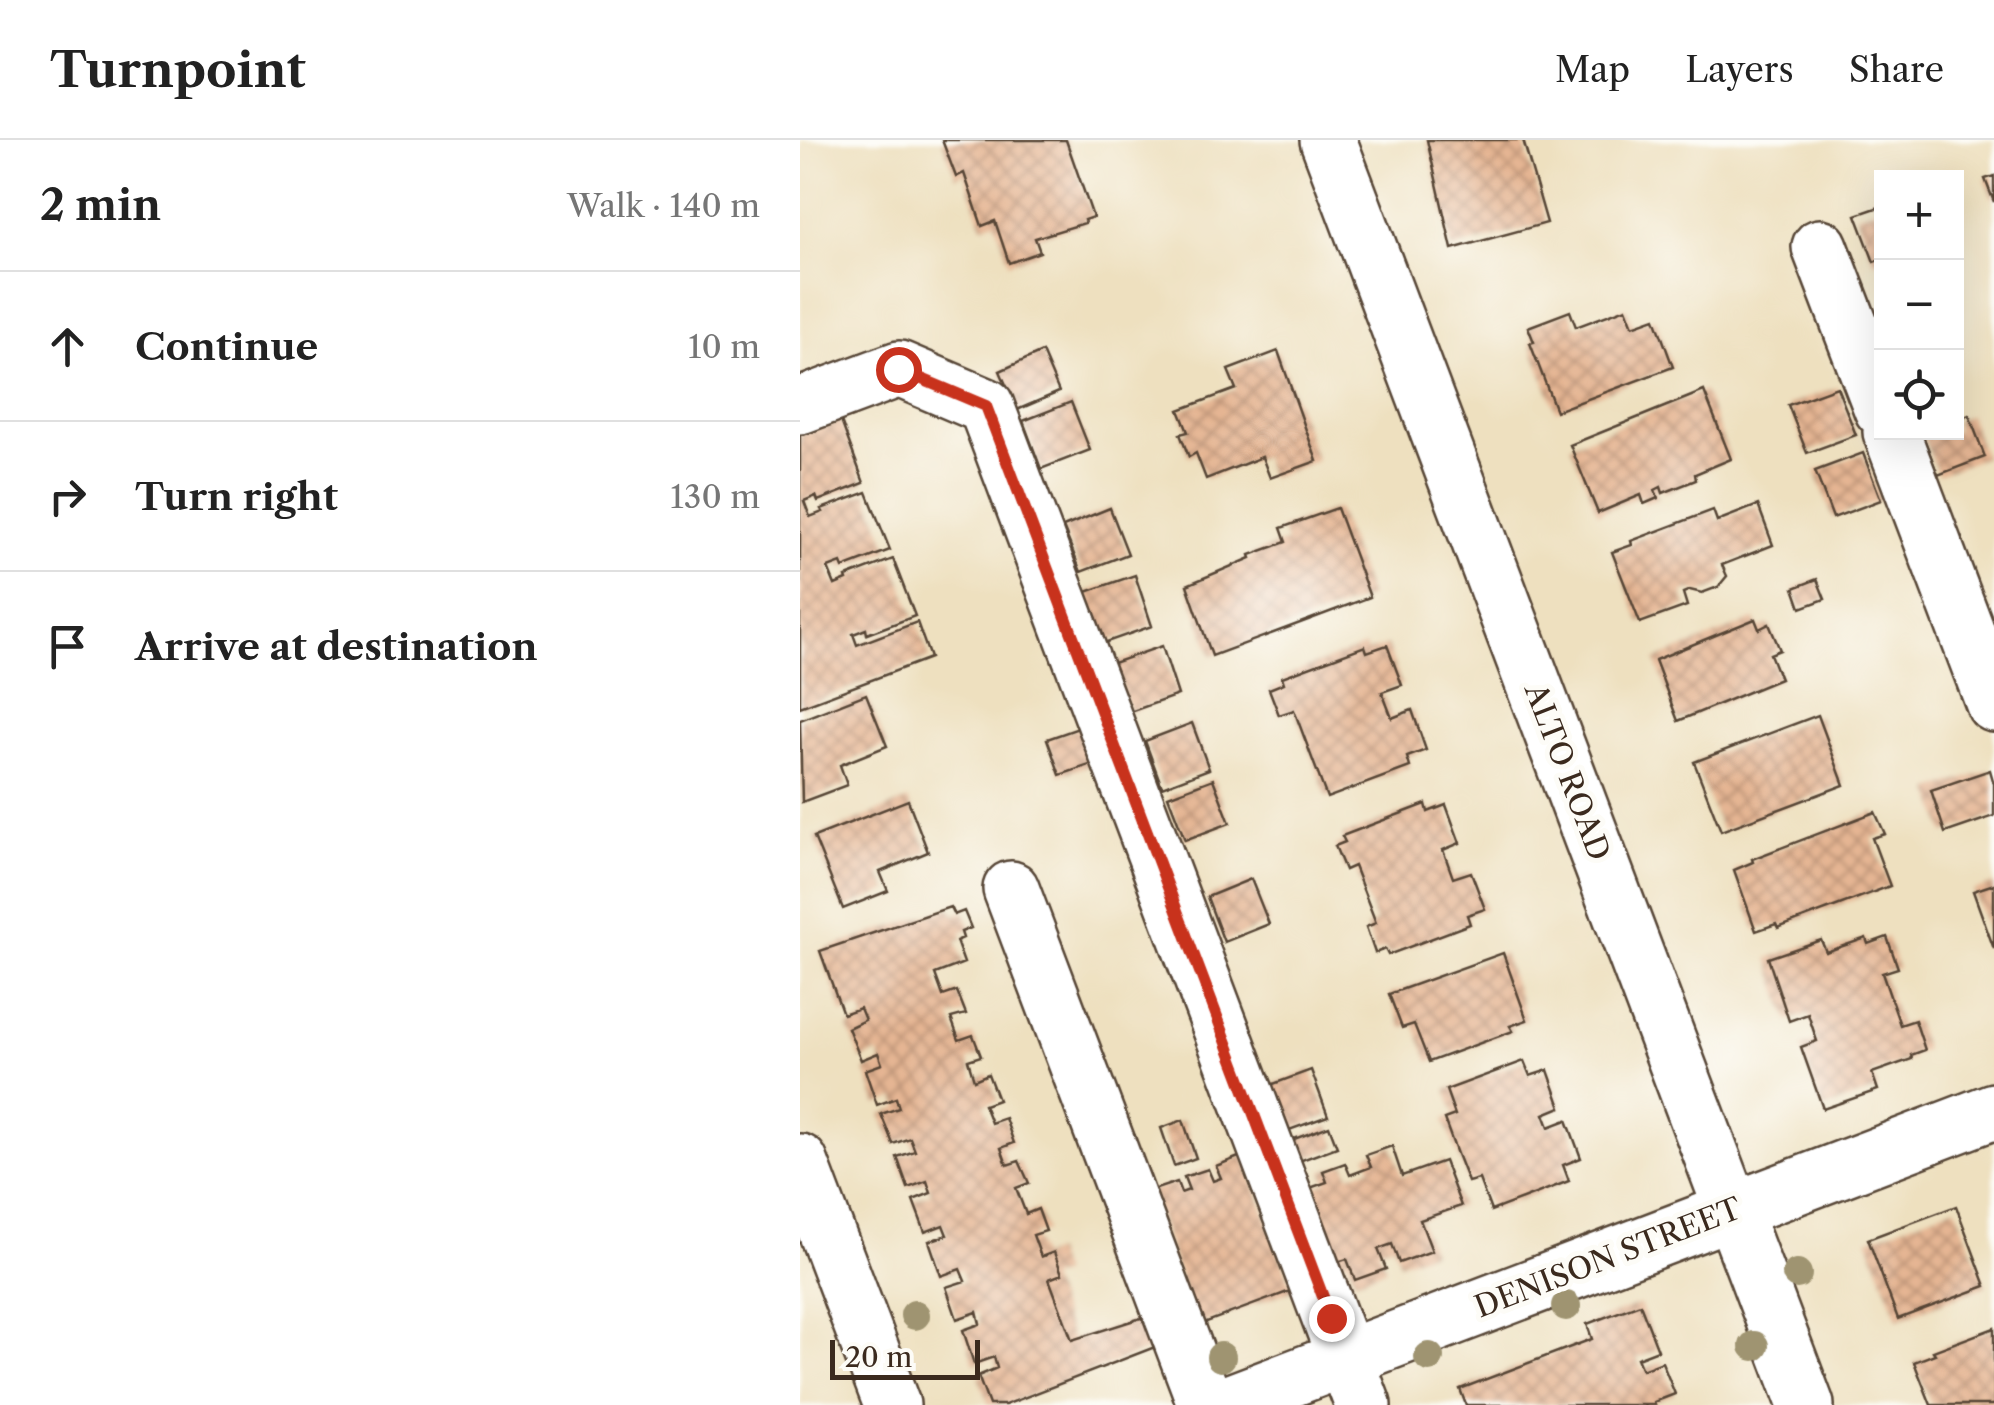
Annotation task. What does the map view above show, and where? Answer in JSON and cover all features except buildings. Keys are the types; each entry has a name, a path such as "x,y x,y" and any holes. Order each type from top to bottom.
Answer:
{"street":[{"name":"ALTO ROAD","path":"1328,140 1806,1405"},
{"path":"1820,247 1874,388"},
{"path":"800,406 898,369 986,406 1355,1382"},
{"path":"1893,440 1994,704"},
{"path":"1011,889 1206,1405"},
{"name":"DENISON STREET","path":"1222,1405 1355,1382 1733,1210 1994,1111"},
{"path":"800,1162 892,1405"}],"route":[{"path":"898,369 986,406 1331,1318"}]}
